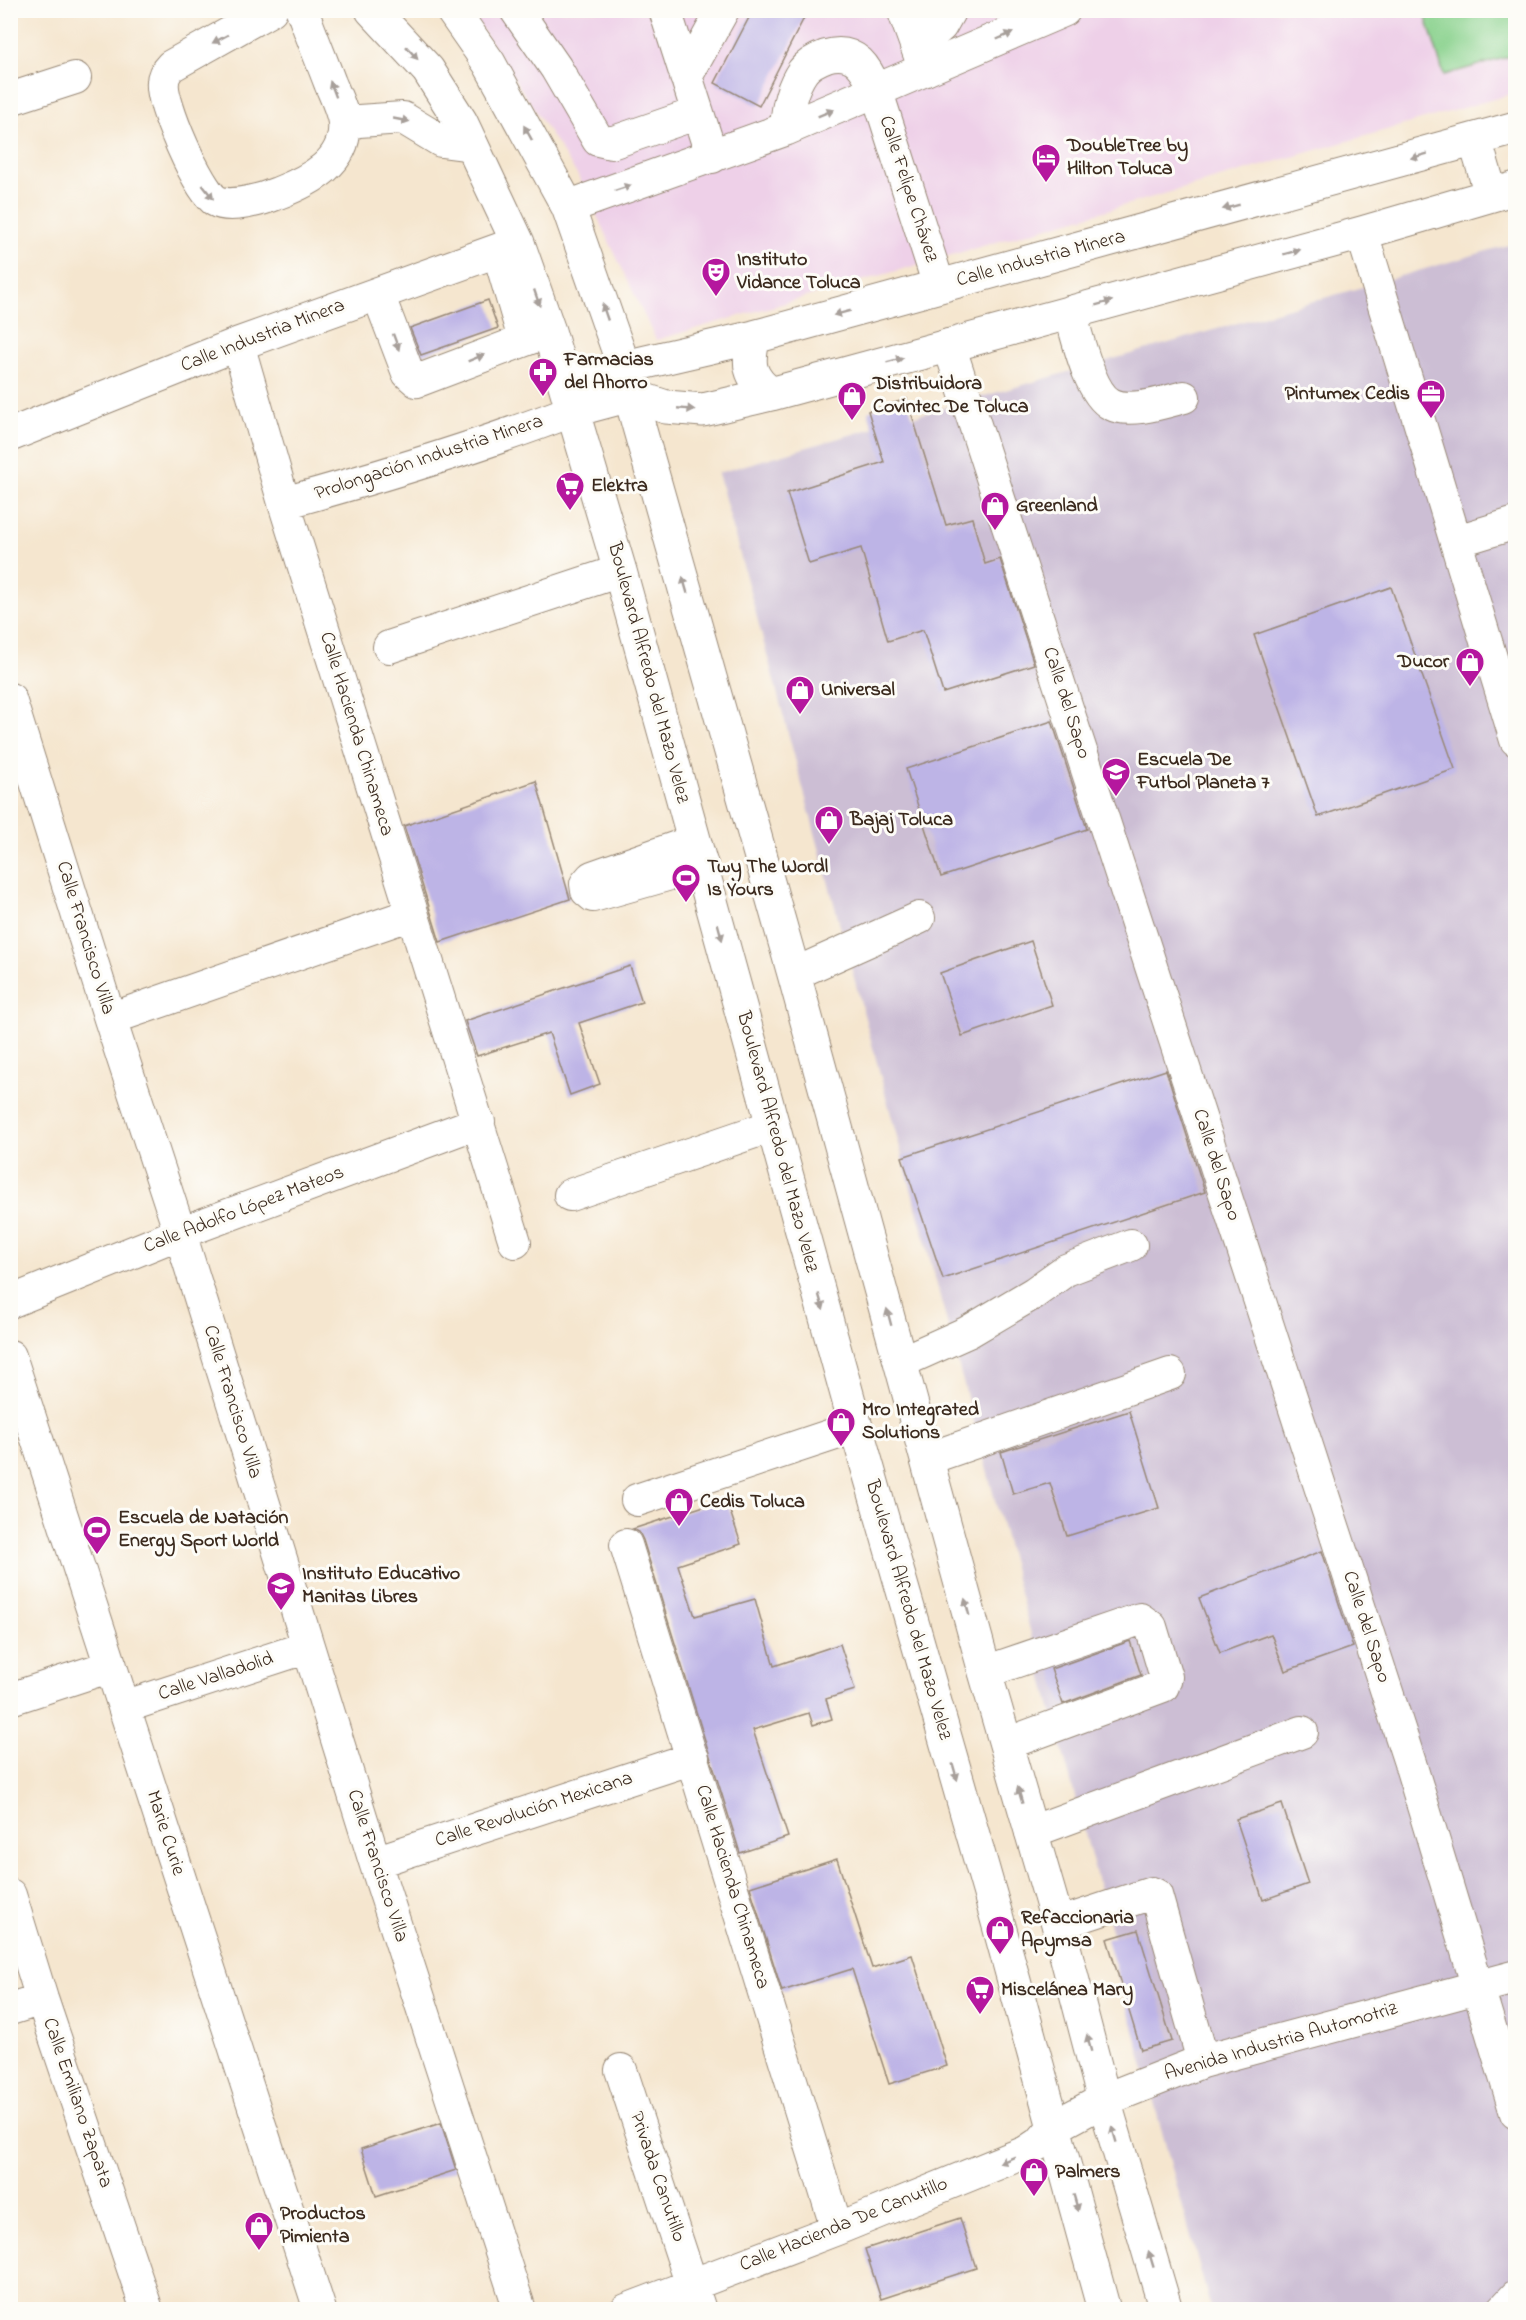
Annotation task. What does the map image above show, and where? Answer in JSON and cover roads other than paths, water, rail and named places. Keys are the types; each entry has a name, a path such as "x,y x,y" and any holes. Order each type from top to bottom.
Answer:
{"main road":[{"name":"Boulevard Alfredo del Mazo Velez","path":"372,10 428,70 451,105 472,145 536,335 569,395 620,571 856,1427 996,1915 1104,2310"},
{"path":"452,10 489,63 568,207 627,381 794,974 985,1672 1058,1924 1104,2100 1166,2310"},
{"path":"568,207 712,157 877,92 921,58 1064,10"},
{"name":"Calle Industria Minera","path":"569,395 627,381 754,337 1515,128"},
{"path":"627,381 666,407 703,410 771,394 1362,233 1503,191 1475,140"},
{"name":"Calle Industria Minera","path":"10,435 238,344 508,247"},
{"path":"754,337 749,357 752,372 760,386 771,394"},
{"name":"Avenida Industria Automotriz","path":"1054,2127 1104,2100 1203,2061 1515,1977"}],"street":[{"path":"271,10 177,62 166,72 163,82 167,111 195,172 210,197 218,202 234,203 266,198 294,187 317,174 331,162 342,144 344,122 302,10"},
{"path":"516,10 556,68 598,141 611,143 698,113"},
{"path":"686,77 723,10"},
{"path":"921,58 950,10"},
{"path":"904,12 921,58"},
{"path":"674,17 686,77 712,157"},
{"name":"Calle Felipe Chávez","path":"786,129 787,111 795,86 804,69 817,59 837,53 855,58 869,73 877,92 939,286"},
{"path":"10,99 75,78"},
{"path":"344,122 403,118 441,141 472,145"},
{"path":"1362,233 1457,541 1515,740"},
{"path":"378,294 408,374 417,381 536,335"},
{"path":"1070,312 1090,376 1101,395 1111,405 1133,407 1184,397"},
{"name":"Calle Hacienda Chinameca","path":"238,344 284,503 515,1242"},
{"name":"Calle del Sapo","path":"949,345 1410,1763 1515,2114"},
{"name":"Prolongación Industria Minera","path":"284,503 408,468 511,435 569,395"},
{"path":"1457,541 1515,523"},
{"path":"389,646 620,571"},
{"name":"Calle Francisco Villa","path":"10,699 180,1233 375,1862 520,2310"},
{"path":"110,1019 412,914"},
{"path":"794,974 919,918"},
{"name":"Calle Adolfo López Mateos","path":"10,1302 180,1233 479,1122"},
{"path":"570,1195 772,1126"},
{"path":"901,1362 968,1332 1034,1293 1066,1270 1131,1245"},
{"name":"Marie Curie","path":"10,1356 320,2310"},
{"path":"927,1459 1170,1374"},
{"path":"637,1500 856,1427"},
{"name":"Calle Hacienda Chinameca","path":"626,1545 837,2229"},
{"path":"985,1672 1140,1619 1151,1627 1166,1677 1163,1686 1006,1744"},
{"name":"Calle Valladolid","path":"124,1707 308,1647"},
{"path":"10,1699 111,1666"},
{"path":"1031,1832 1302,1732"},
{"name":"Calle Revolución Mexicana","path":"375,1862 693,1758"},
{"path":"1058,1924 1152,1893 1156,1895 1203,2061"},
{"name":"Calle Emiliano Zapata","path":"10,1895 42,1999 147,2310"},
{"path":"10,2009 42,1999"},
{"name":"Privada Canutillo","path":"621,2070 697,2297"},
{"name":"Calle Hacienda De Canutillo","path":"626,2310 697,2297 837,2229 1026,2152 1041,2142 1054,2127"},
{"path":"1503,2310 1515,2296"}],"place":[{"name":"DoubleTree by Hilton Toluca","path":"1046,184"},
{"name":"Instituto Vidance Toluca","path":"716,298"},
{"name":"Farmacias del Ahorro","path":"543,398"},
{"name":"Pintumex Cedis","path":"1431,420"},
{"name":"Distribuidora Covintec De Toluca","path":"852,422"},
{"name":"Elektra","path":"570,512"},
{"name":"Greenland","path":"995,532"},
{"name":"Ducor","path":"1470,688"},
{"name":"Universal","path":"800,716"},
{"name":"Escuela De Futbol Planeta 7","path":"1116,798"},
{"name":"Bajaj Toluca","path":"829,846"},
{"name":"Twy The Wordl Is Yours","path":"686,904"},
{"name":"Mro Integrated Solutions","path":"841,1448"},
{"name":"Cedis Toluca","path":"679,1528"},
{"name":"Escuela de Natación Energy Sport World","path":"97,1556"},
{"name":"Instituto Educativo Manitas Libres","path":"281,1612"},
{"name":"Refaccionaria Apymsa","path":"1000,1956"},
{"name":"Miscelánea Mary","path":"980,2016"},
{"name":"Palmers","path":"1034,2198"},
{"name":"Productos Pimienta","path":"259,2252"}]}
